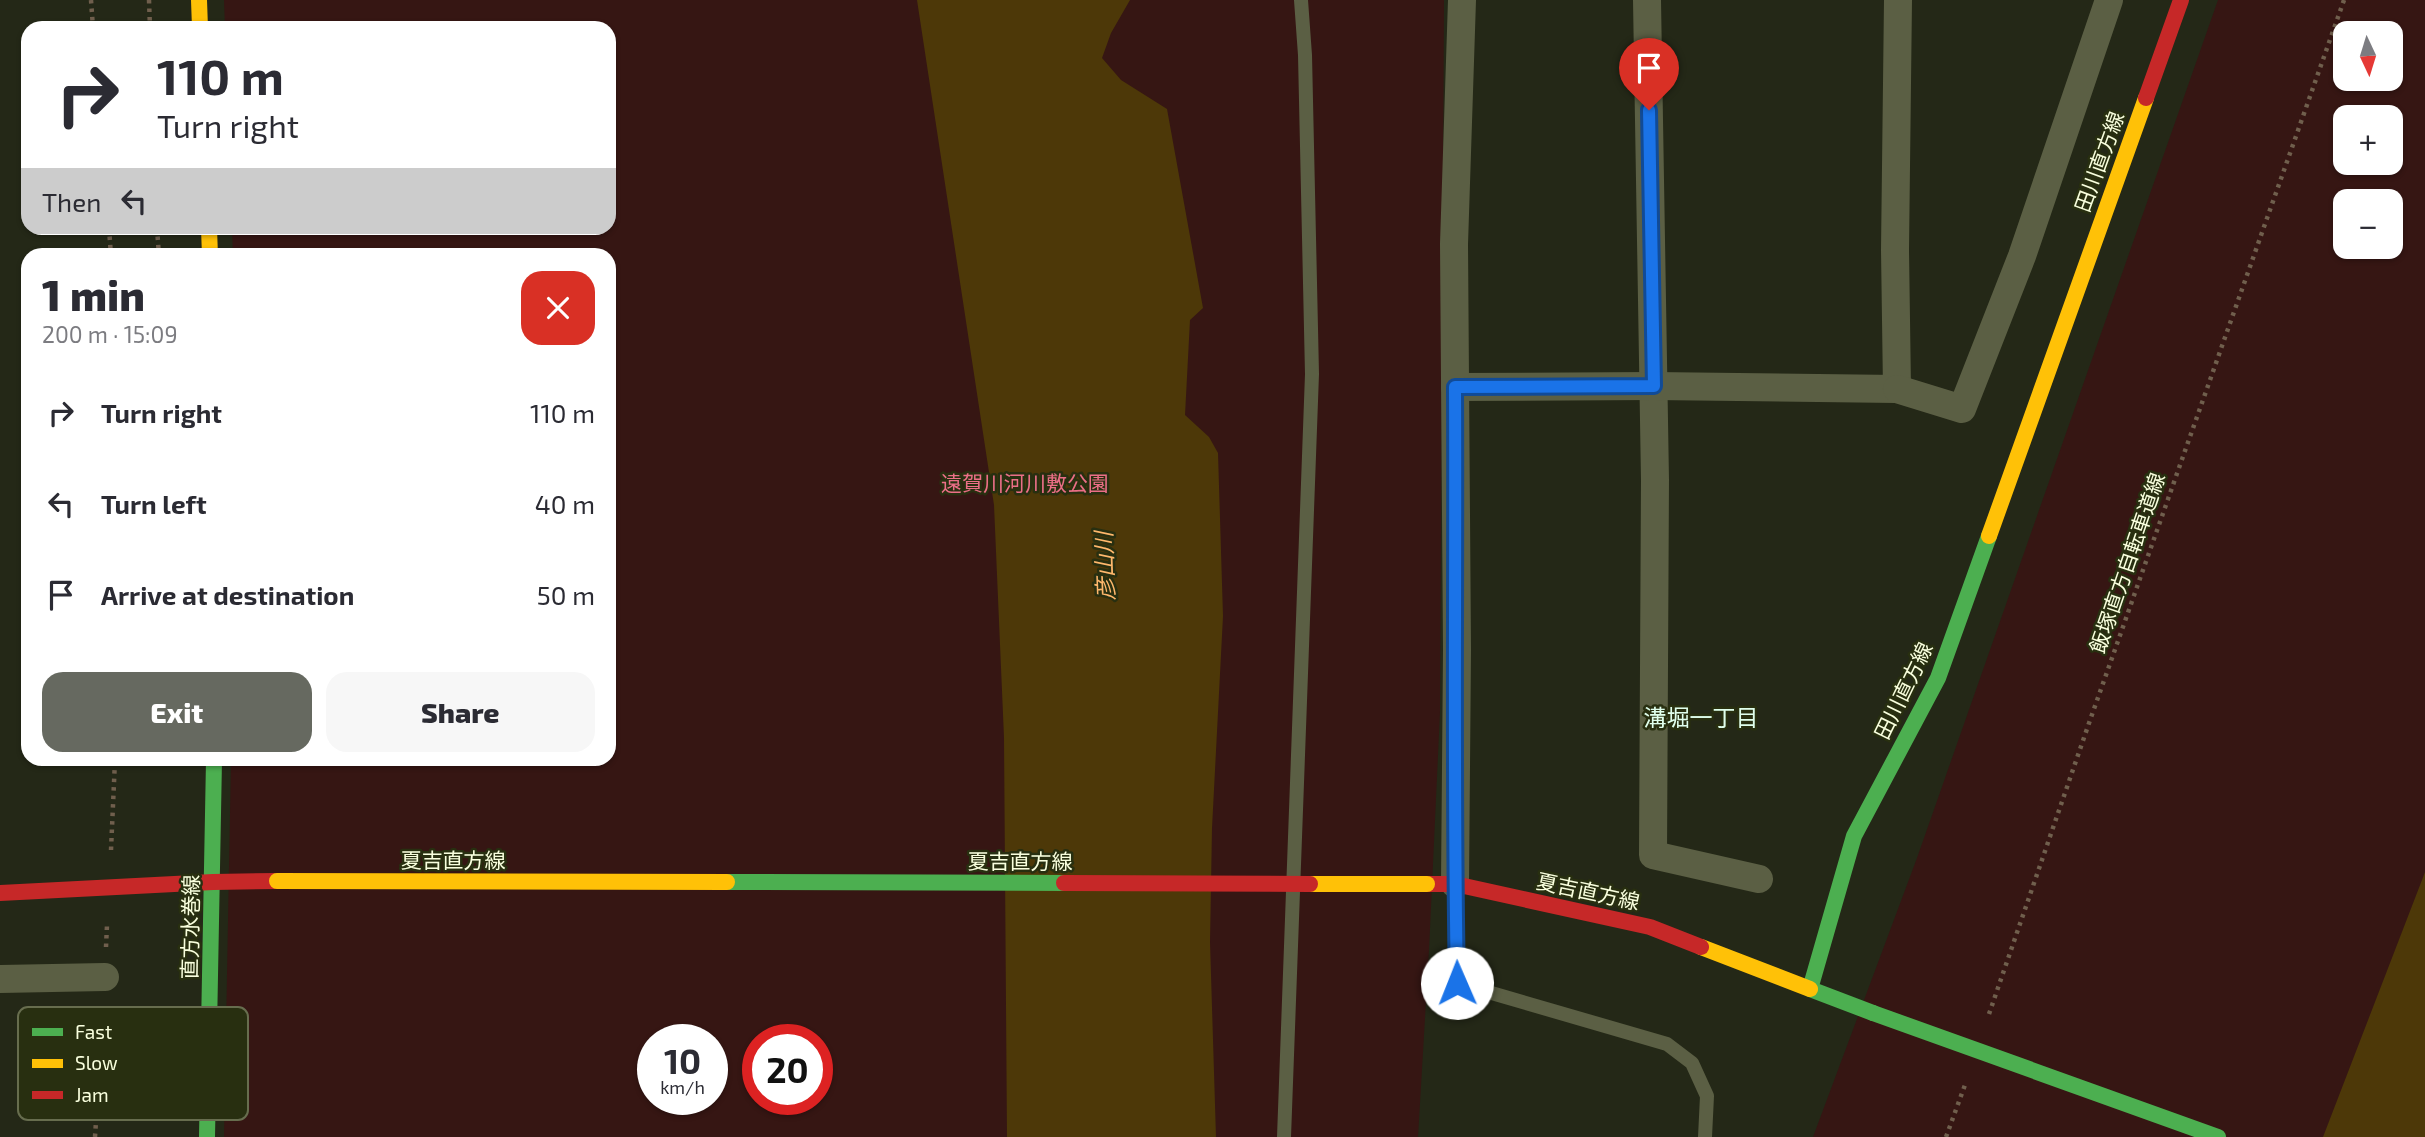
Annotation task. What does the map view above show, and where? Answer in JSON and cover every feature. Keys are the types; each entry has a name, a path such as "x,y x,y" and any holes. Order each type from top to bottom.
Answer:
{"main road":[{"path":"199,0 200,21"},
{"name":"田川直方線","path":"1810,989 1854,836 1938,678 2181,0"},
{"name":"直方水巻線","path":"210,1007 214,766"},
{"name":"夏吉直方線","path":"0,892 213,881 1455,884 1650,927 1810,989"},
{"path":"1810,989 2218,1137"}],"street":[{"path":"1455,884 1457,650 1454,244 1462,0"},
{"path":"1647,0 1654,386 1653,855 1759,879"},
{"path":"1898,0 1895,250 1898,389"},
{"path":"1455,387 1898,389 1962,409 2022,256 2109,0"},
{"path":"0,979 105,977"}],"lane":[{"path":"1284,1137 1312,374 1305,55 1301,0"},
{"path":"1455,884 1457,983 1668,1044 1692,1063 1707,1096 1705,1137"}],"path":[{"path":"91,0 92,21"},
{"path":"149,0 150,21"},
{"name":"飯塚直方自転車道線","path":"1989,1015 2092,712 2344,0"},
{"path":"111,854 115,766"},
{"path":"103,1007 108,920"},
{"path":"1946,1137 1966,1081"}],"green space":[{"name":"遠賀川河川敷公園","path":"224,0 1444,0 1440,712 1418,1137 224,1137 224,1120 248,1120 248,1007 226,1007 231,766 616,766 616,248 233,248 232,235 616,235 616,21 225,21"},
{"path":"2218,0 2425,0 2425,1137 1813,1137 1917,858"}],"water":[{"name":"彦山川","path":"917,0 1130,0 1111,33 1102,58 1121,80 1167,109 1203,308 1190,320 1185,415 1209,437 1218,453 1223,616 1212,828 1210,942 1216,1137 1007,1137 1004,737 994,505"},
{"path":"2425,872 2425,1137 2323,1137 2422,880"}],"traffic: fast":[{"path":"1873,1013 1810,989 1854,836 1938,678 1989,536"},
{"path":"209,1007 214,766"},
{"path":"727,882 1064,883"},
{"path":"1873,1013 2218,1137"},
{"path":"207,1120 207,1137"}],"traffic: slow":[{"path":"199,0 200,21"},
{"path":"1989,536 2146,98"},
{"path":"209,235 210,248"},
{"path":"277,881 727,882"},
{"path":"1310,884 1427,884"},
{"path":"1701,947 1810,989"}],"traffic: jam":[{"path":"2146,98 2181,0"},
{"path":"0,893 277,881"},
{"path":"1064,883 1310,884"},
{"path":"1427,884 1455,884 1650,927 1701,947"}],"district":[{"name":"溝堀一丁目","path":"1701,718"}],"route":[{"path":"1457,983 1455,387 1654,386 1649,110"}]}
